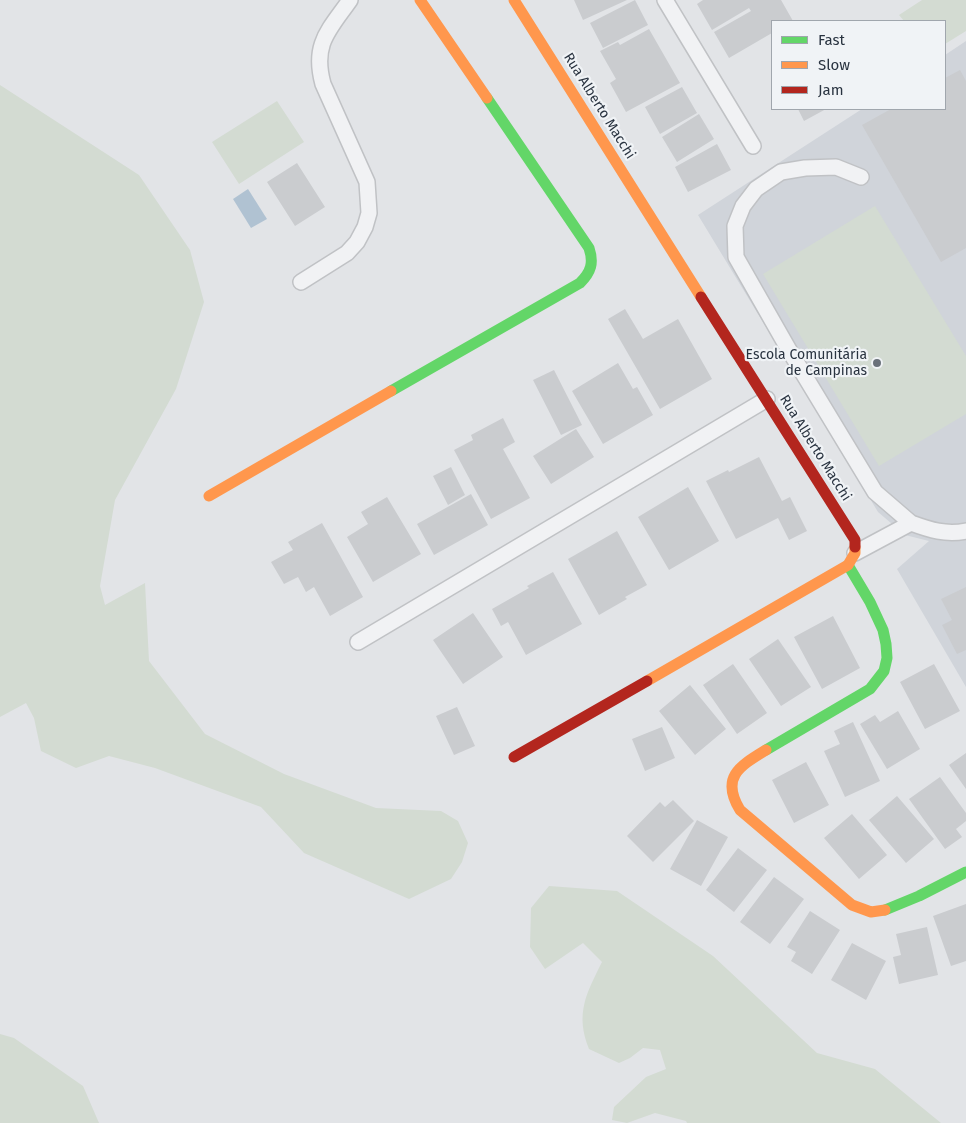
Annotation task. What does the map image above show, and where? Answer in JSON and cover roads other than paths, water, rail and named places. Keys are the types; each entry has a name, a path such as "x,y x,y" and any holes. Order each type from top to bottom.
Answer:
{"street":[{"path":"301,282 346,253 357,242 369,213 367,182 319,71 318,58 320,46 326,34 350,0"},
{"path":"208,496 580,283 590,274 593,260 589,248 420,0"},
{"name":"Rua Alberto Macchi","path":"514,0 855,540 851,559 878,616 887,649 884,672 870,689 744,763 734,776 732,788 734,803 743,814 852,905 870,912 890,908 911,900 966,872"},
{"path":"665,0 753,146"},
{"path":"861,177 836,167 805,168 781,172 756,189 743,206 735,226 736,257 789,350 875,492 911,523 931,531 953,534 966,531"},
{"path":"358,642 767,399"},
{"path":"514,756 911,523"}],"water":[{"path":"248,189 267,219 251,228 233,199"}],"place":[{"name":"Escola Comunitária de Campinas","path":"877,363"}]}
